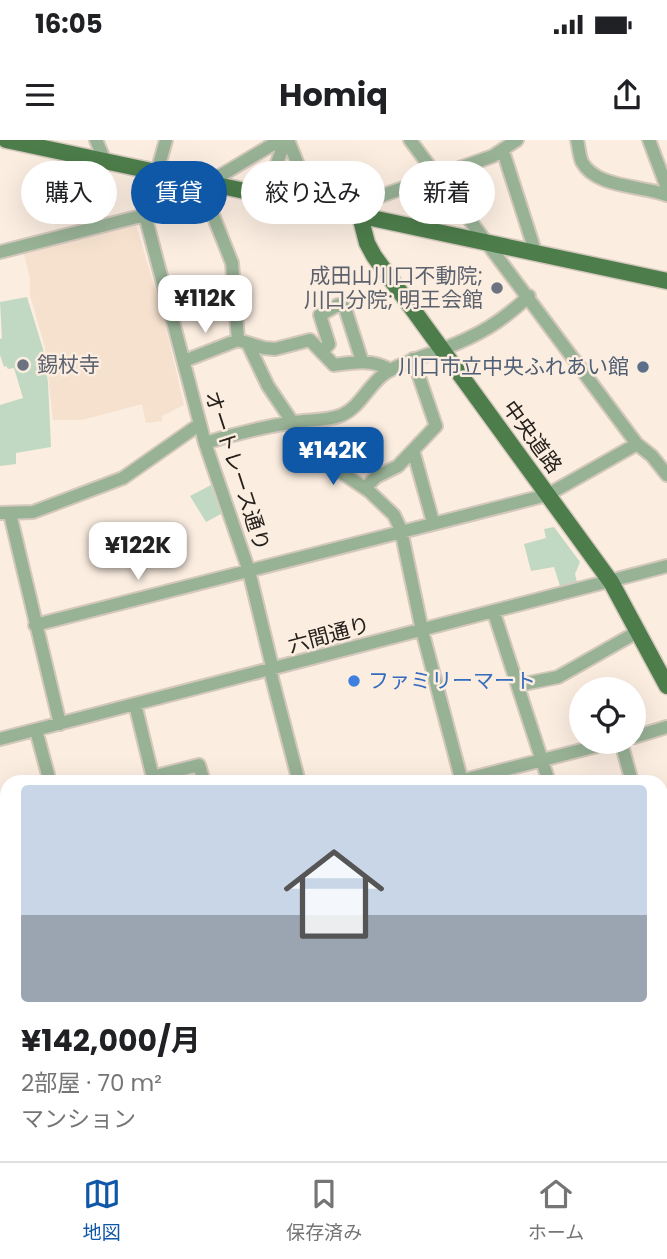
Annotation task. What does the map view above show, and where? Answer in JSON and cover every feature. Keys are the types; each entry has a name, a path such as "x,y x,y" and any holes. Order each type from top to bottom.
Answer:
{"main road":[{"path":"6,140 105,161"},
{"path":"385,221 667,281"},
{"name":"中央道路","path":"362,224 374,256 611,582 667,686"}],"street":[{"path":"96,140 105,161"},
{"path":"161,161 166,140"},
{"path":"227,172 284,140"},
{"path":"278,161 284,140"},
{"path":"284,140 294,161"},
{"path":"425,161 413,144 427,140"},
{"path":"476,161 503,151 517,140"},
{"path":"577,140 582,161 595,177 603,181 652,189 667,195"},
{"path":"650,140 667,188"},
{"path":"503,151 536,254"},
{"path":"0,252 131,219"},
{"name":"オートレース通り","path":"147,224 205,443 249,571 297,775"},
{"path":"217,224 232,263 243,342 268,386 314,454 365,488 394,515 401,530 422,631 458,775"},
{"path":"473,224 642,447 667,475"},
{"path":"205,443 243,432 342,415 363,397 371,384 390,370 503,320 529,296"},
{"path":"322,352 329,344 320,314 338,305 345,308 362,361"},
{"path":"184,361 243,342 275,349 310,340 334,365 362,361 390,370"},
{"path":"365,488 376,477 398,466 436,426 413,359"},
{"path":"60,724 5,513 33,512 122,478 200,424"},
{"path":"35,625 547,495 642,447 667,453"},
{"path":"413,450 433,522"},
{"name":"六間通り","path":"0,739 667,566"},
{"path":"494,612 547,775"},
{"path":"519,685 558,677 639,631"},
{"path":"135,704 152,775"},
{"path":"646,733 667,727"},
{"path":"36,730 48,775"},
{"path":"485,775 569,753"},
{"path":"624,754 630,775"},
{"path":"168,775 199,765 203,775"}],"shaded area":[{"path":"136,225 163,315 184,405 162,416 162,421 146,423 142,404 82,420 53,420 45,348 30,295 30,278 24,254"}],"green space":[{"name":"錫杖寺","path":"27,297 43,349 48,382 51,447 16,453 16,464 0,466 0,405 23,398 14,368 4,367 0,355 0,302"},
{"path":"211,485 221,514 206,522 190,496"},
{"path":"554,527 580,562 575,574 577,582 560,586 554,567 531,571 524,544 546,538 544,529"}],"place":[{"name":"成田山川口不動院; 川口分院; 明王会館","path":"497,288"},
{"name":"錫杖寺","path":"23,365"},
{"name":"川口市立中央ふれあい館","path":"643,367"},
{"name":"ファミリーマート","path":"354,681"}]}
